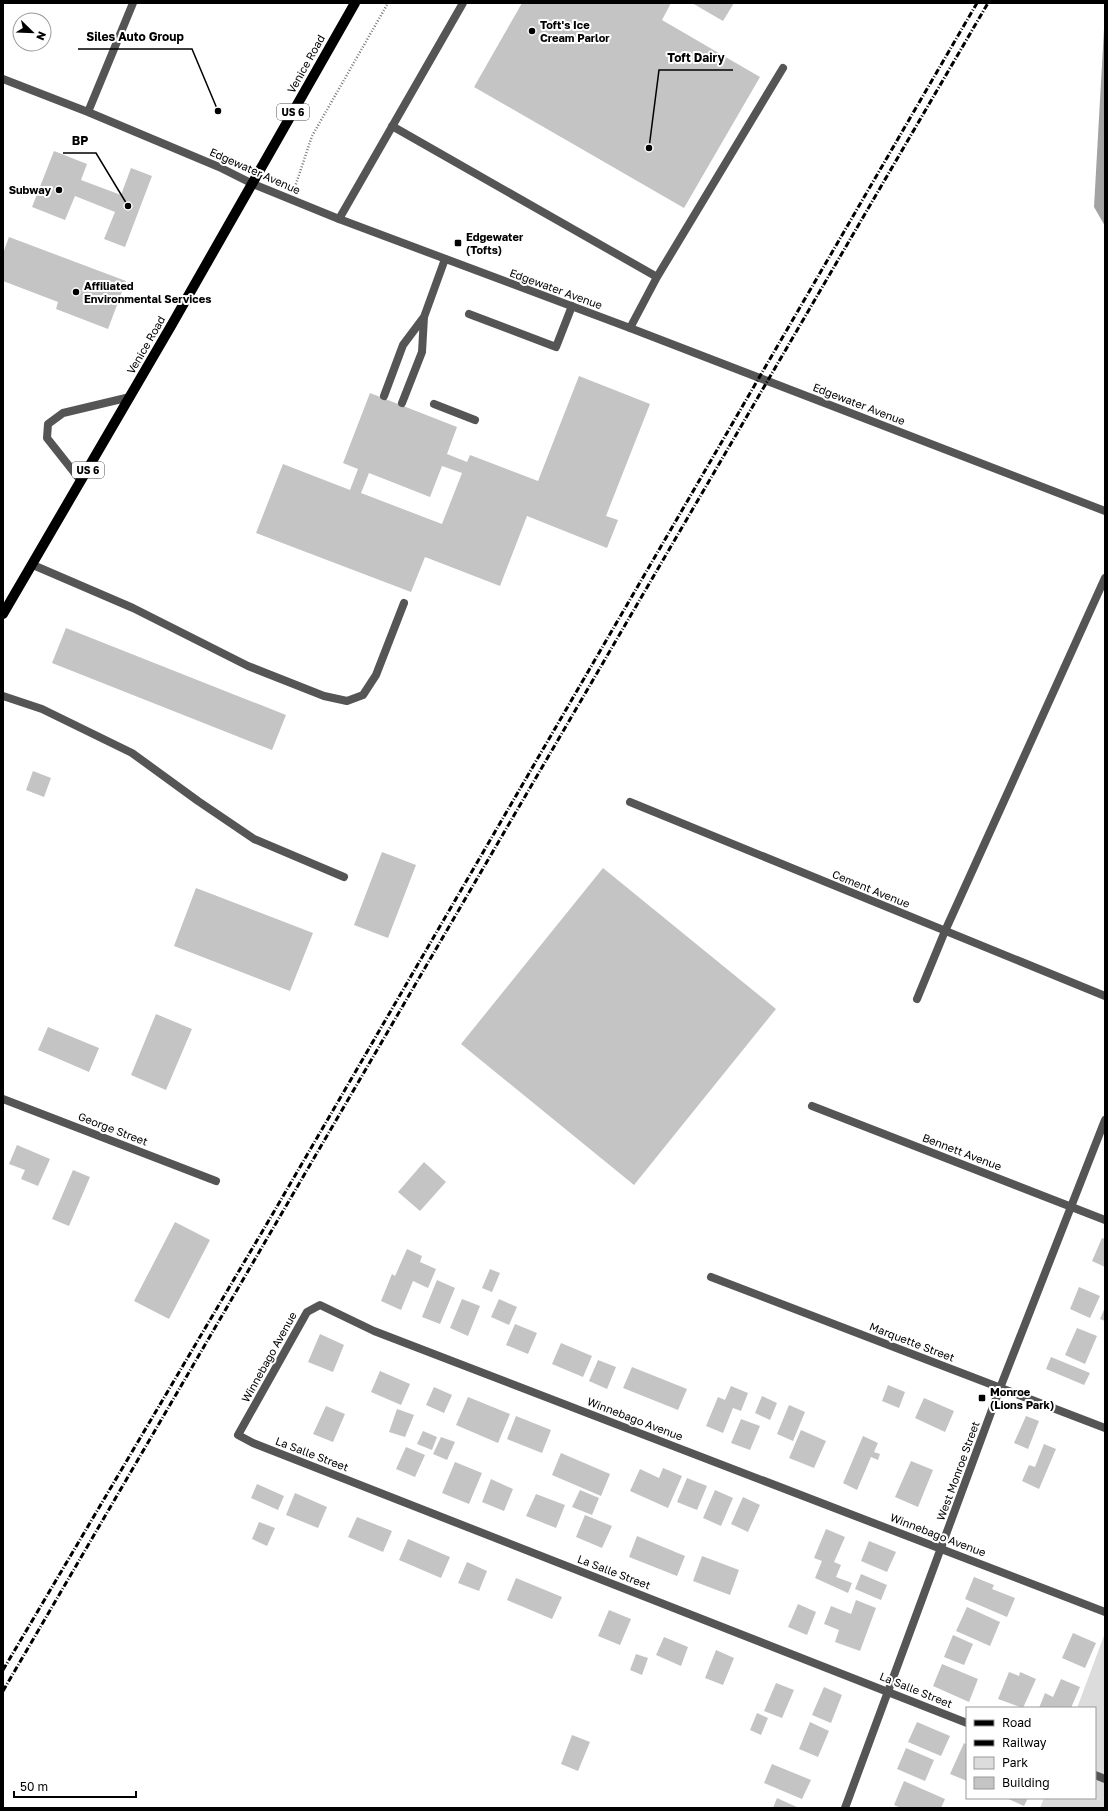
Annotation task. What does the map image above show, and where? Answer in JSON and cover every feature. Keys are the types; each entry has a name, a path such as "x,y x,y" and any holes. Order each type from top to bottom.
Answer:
{"main road":[{"name":"Venice Road","path":"3,614 253,184 355,3"}],"street":[{"path":"88,112 133,3"},
{"path":"339,219 463,3"},
{"path":"630,328 657,277 783,68"},
{"name":"Edgewater Avenue","path":"3,79 88,112 219,167 253,184 339,219 630,328 1105,511"},
{"path":"392,126 657,277"},
{"path":"402,404 422,352 424,317 444,259"},
{"path":"469,314 556,347 572,306"},
{"path":"384,396 403,345 424,317"},
{"path":"81,481 47,438 48,424 63,413 130,397"},
{"path":"434,404 475,420"},
{"path":"32,565 133,608 248,666 324,696 347,701 363,695 376,675 404,603"},
{"path":"917,999 945,931 1105,578"},
{"path":"3,696 42,709 132,753 198,801 254,839 344,877"},
{"name":"Cement Avenue","path":"630,802 1105,996"},
{"name":"George Street","path":"3,1099 216,1181"},
{"name":"Bennett Avenue","path":"812,1106 1105,1220"},
{"name":"West Monroe Street","path":"845,1808 1000,1388 1070,1206 1105,1120"},
{"name":"Marquette Street","path":"711,1277 1105,1428"},
{"name":"Winnebago Avenue","path":"253,1443 238,1435 307,1312 320,1306 374,1331 1105,1612"},
{"name":"La Salle Street","path":"253,1443 889,1691 966,1723"}],"path":[{"path":"297,177 312,136 324,113 388,3"}],"green space":[{"path":"1105,1633 1105,1808 1040,1808 1044,1799 1096,1799 1096,1707 1077,1707"}],"shaded area":[{"path":"1105,11 1105,226 1094,207"}],"building":[{"path":"522,3 671,3 662,20 760,77 684,208 474,87"},
{"path":"692,3 734,3 723,21"},
{"path":"54,151 87,164 81,180 121,195 131,168 152,176 125,247 104,239 115,212 75,196 65,220 32,207"},
{"name":"Affiliated Environmental Services","path":"9,237 126,281 108,329 56,309 58,302 3,281 3,253"},
{"path":"579,376 650,404 606,516 618,520 607,548 527,516 500,586 425,557 411,592 256,533 283,464 350,490 358,469 343,463 370,393 457,427 447,454 467,462 470,455 538,481","holes":["442,466 462,473 442,524 361,493 369,473 430,497"]},
{"path":"66,628 286,715 272,750 52,663"},
{"path":"33,771 51,778 44,797 26,790"},
{"path":"382,852 416,865 388,938 354,925"},
{"path":"603,868 776,1009 634,1185 461,1044"},
{"path":"196,888 313,933 290,991 174,946"},
{"path":"156,1014 192,1029 166,1090 131,1075"},
{"path":"48,1027 99,1048 89,1072 38,1050"},
{"path":"17,1145 50,1159 38,1186 21,1179 25,1170 9,1164"},
{"path":"424,1162 446,1182 420,1211 398,1192"},
{"path":"73,1170 90,1177 69,1226 52,1219"},
{"path":"175,1222 210,1240 169,1319 134,1301"},
{"path":"1102,1238 1105,1239 1105,1267 1092,1261"},
{"path":"407,1249 422,1256 420,1262 436,1269 428,1288 413,1281 401,1310 381,1301 392,1274 395,1276"},
{"path":"490,1269 500,1273 492,1292 482,1288"},
{"path":"437,1280 455,1288 440,1324 422,1317"},
{"path":"1079,1287 1100,1296 1090,1318 1070,1309"},
{"path":"462,1299 480,1306 468,1336 450,1328"},
{"path":"499,1299 517,1307 509,1325 491,1317"},
{"path":"1105,1307 1105,1321 1100,1319"},
{"path":"515,1324 537,1333 528,1354 506,1345"},
{"path":"1077,1328 1097,1336 1085,1364 1065,1355"},
{"path":"320,1334 344,1345 333,1372 308,1362"},
{"path":"561,1343 592,1356 583,1377 552,1364"},
{"path":"1051,1357 1090,1373 1084,1385 1046,1369"},
{"path":"598,1360 616,1367 607,1389 589,1381"},
{"path":"632,1367 687,1389 678,1410 623,1388"},
{"path":"380,1371 410,1384 401,1405 371,1392"},
{"path":"888,1385 905,1392 899,1408 882,1401"},
{"path":"731,1386 748,1393 741,1411 733,1408 723,1433 706,1426 718,1397 725,1400"},
{"path":"434,1387 452,1395 444,1413 426,1405"},
{"path":"762,1396 777,1403 770,1420 755,1413"},
{"path":"468,1397 510,1414 498,1443 456,1425"},
{"path":"924,1398 954,1411 945,1432 915,1418"},
{"path":"789,1405 805,1412 793,1441 777,1434"},
{"path":"326,1406 345,1414 333,1442 313,1434"},
{"path":"397,1409 414,1415 405,1437 389,1432"},
{"path":"516,1416 551,1430 542,1453 507,1439"},
{"path":"1026,1416 1039,1421 1028,1449 1014,1443"},
{"path":"741,1419 760,1426 750,1450 731,1443"},
{"path":"801,1430 826,1441 814,1468 789,1458"},
{"path":"423,1431 437,1437 432,1450 417,1444"},
{"path":"863,1436 878,1443 874,1452 880,1454 878,1460 871,1457 857,1490 843,1483"},
{"path":"441,1437 455,1442 447,1460 433,1454"},
{"path":"1044,1444 1056,1449 1039,1489 1022,1481 1029,1465 1035,1467"},
{"path":"406,1447 425,1455 415,1477 396,1469"},
{"path":"561,1453 610,1474 601,1496 552,1475"},
{"path":"911,1461 933,1470 918,1507 895,1497"},
{"path":"455,1462 482,1473 469,1504 442,1493"},
{"path":"663,1468 682,1476 668,1508 630,1491 640,1469 659,1478"},
{"path":"687,1478 707,1486 697,1510 677,1502"},
{"path":"491,1479 513,1489 504,1511 482,1502"},
{"path":"257,1484 284,1496 278,1510 251,1498"},
{"path":"580,1490 599,1498 592,1515 572,1507"},
{"path":"715,1490 733,1498 721,1526 703,1518"},
{"path":"295,1493 327,1507 318,1528 286,1515"},
{"path":"536,1494 565,1505 556,1528 526,1516"},
{"path":"743,1497 760,1505 748,1532 731,1524"},
{"path":"585,1515 612,1526 602,1548 576,1537"},
{"path":"357,1517 392,1531 383,1552 348,1537"},
{"path":"259,1522 275,1528 267,1546 252,1539"},
{"path":"826,1529 845,1537 834,1562 841,1565 836,1577 852,1583 848,1593 815,1578 822,1561 814,1558"},
{"path":"637,1536 685,1556 677,1576 629,1557"},
{"path":"408,1539 450,1557 441,1578 399,1560"},
{"path":"869,1541 896,1552 887,1572 861,1561"},
{"path":"702,1556 739,1570 730,1595 693,1581"},
{"path":"467,1562 487,1571 479,1591 458,1583"},
{"path":"861,1574 887,1585 881,1600 855,1589"},
{"path":"974,1577 994,1585 992,1589 1015,1598 1007,1617 965,1599"},
{"path":"516,1578 562,1597 552,1619 507,1600"},
{"path":"856,1600 876,1608 860,1651 835,1642 839,1630 824,1624 831,1606 851,1614"},
{"path":"798,1604 816,1612 807,1635 788,1627"},
{"path":"967,1607 1000,1622 990,1646 956,1631"},
{"path":"609,1610 631,1619 620,1645 598,1636"},
{"path":"1073,1633 1096,1643 1085,1668 1062,1658"},
{"path":"953,1635 973,1644 964,1665 944,1657"},
{"path":"664,1637 688,1647 681,1666 656,1655"},
{"path":"716,1650 734,1658 723,1685 705,1678"},
{"path":"636,1654 648,1658 642,1675 630,1670"},
{"path":"942,1664 978,1679 969,1702 933,1686"},
{"path":"1009,1672 1019,1676 1020,1672 1036,1679 1023,1707 998,1699"},
{"path":"1061,1679 1080,1687 1071,1707 1039,1707 1045,1693 1053,1697"},
{"path":"776,1683 794,1690 782,1718 764,1711"},
{"path":"824,1687 842,1695 831,1723 812,1715"},
{"path":"757,1713 768,1718 761,1735 750,1730"},
{"path":"810,1722 829,1731 818,1757 799,1749"},
{"path":"917,1722 950,1736 941,1756 908,1742"},
{"path":"572,1735 590,1742 578,1771 561,1764"},
{"path":"964,1743 966,1744 966,1781 950,1774"},
{"path":"906,1748 934,1760 925,1781 897,1769"},
{"path":"772,1764 811,1780 802,1799 764,1783"},
{"path":"904,1781 945,1799 941,1808 901,1808 894,1805"},
{"path":"777,1798 799,1808 773,1808"},
{"path":"1008,1799 1028,1799 1024,1806"}],"railway":[{"path":"3,1670 275,1210 977,3"},
{"path":"3,1691 988,3"}],"place":[{"name":"Toft's Ice Cream Parlor","path":"532,31"},
{"name":"Siles Auto Group","path":"218,111"},
{"name":"Toft Dairy","path":"649,148"},
{"name":"Subway","path":"59,190"},
{"name":"BP","path":"128,206"},
{"name":"Edgewater (Tofts)","path":"458,243"},
{"name":"Affiliated Environmental Services","path":"76,292"},
{"name":"Monroe (Lions Park)","path":"982,1398"}]}
